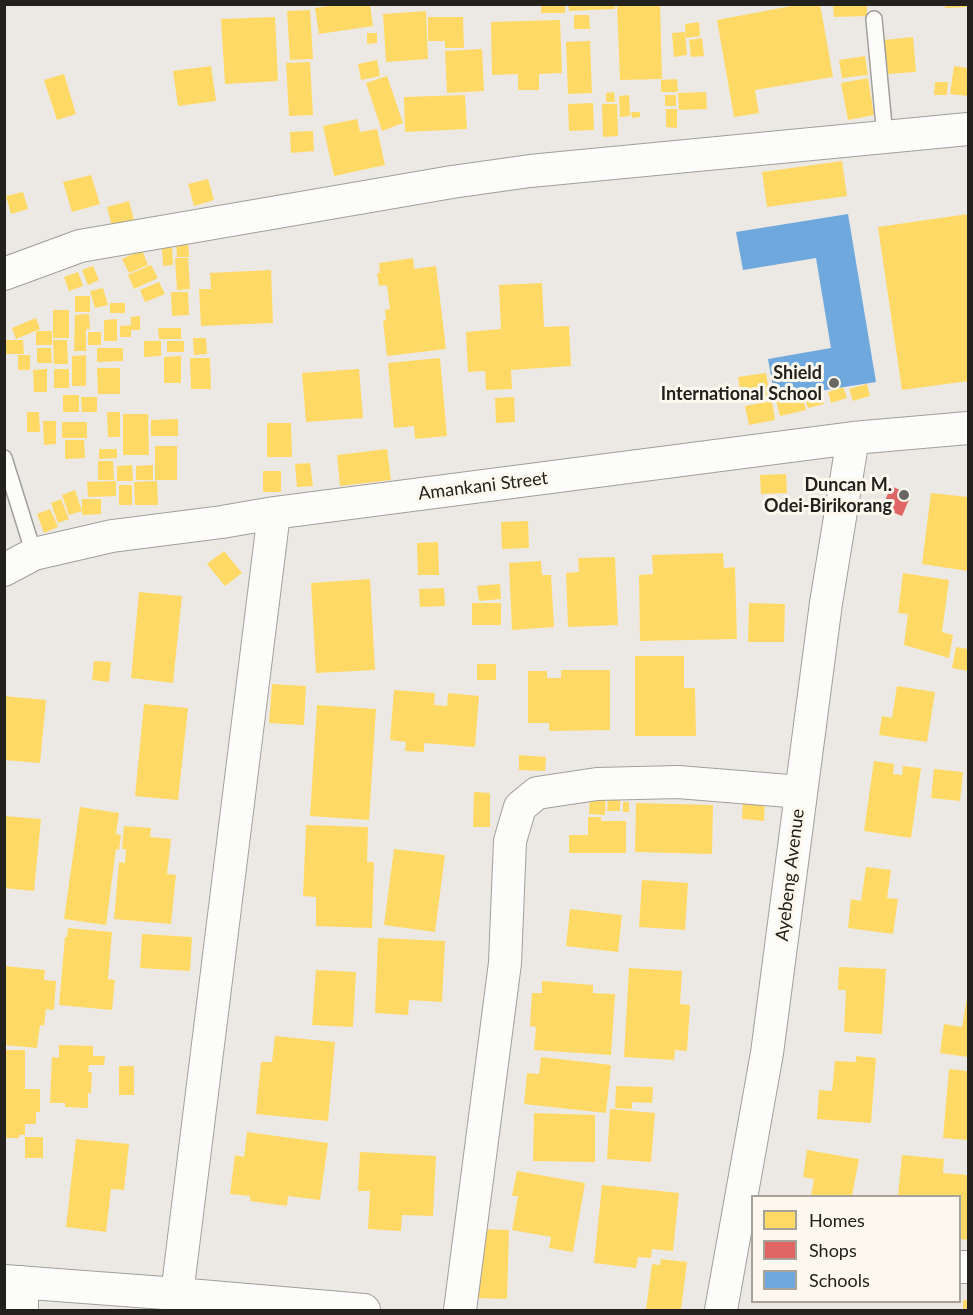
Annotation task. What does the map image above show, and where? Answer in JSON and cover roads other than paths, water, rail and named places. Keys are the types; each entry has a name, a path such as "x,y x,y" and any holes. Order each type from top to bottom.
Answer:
{"street":[{"path":"4,274 80,246 441,184 530,171 969,129"},
{"name":"Amankani Street","path":"4,570 34,554 112,536 853,438 969,428"},
{"name":"Ayebeng Avenue","path":"721,1311 742,1254 826,603 853,438"},
{"path":"177,1294 274,513"},
{"path":"460,1311 505,963 510,841 520,807 537,793 597,784 678,782 801,792"},
{"path":"16,1291 177,1294 364,1311"}],"lane":[{"path":"874,19 885,137"},
{"path":"4,458 34,554"}],"place":[{"name":"Shield International School","path":"834,383"},
{"name":"Duncan M. Odei-Birikorang","path":"904,495"}]}
